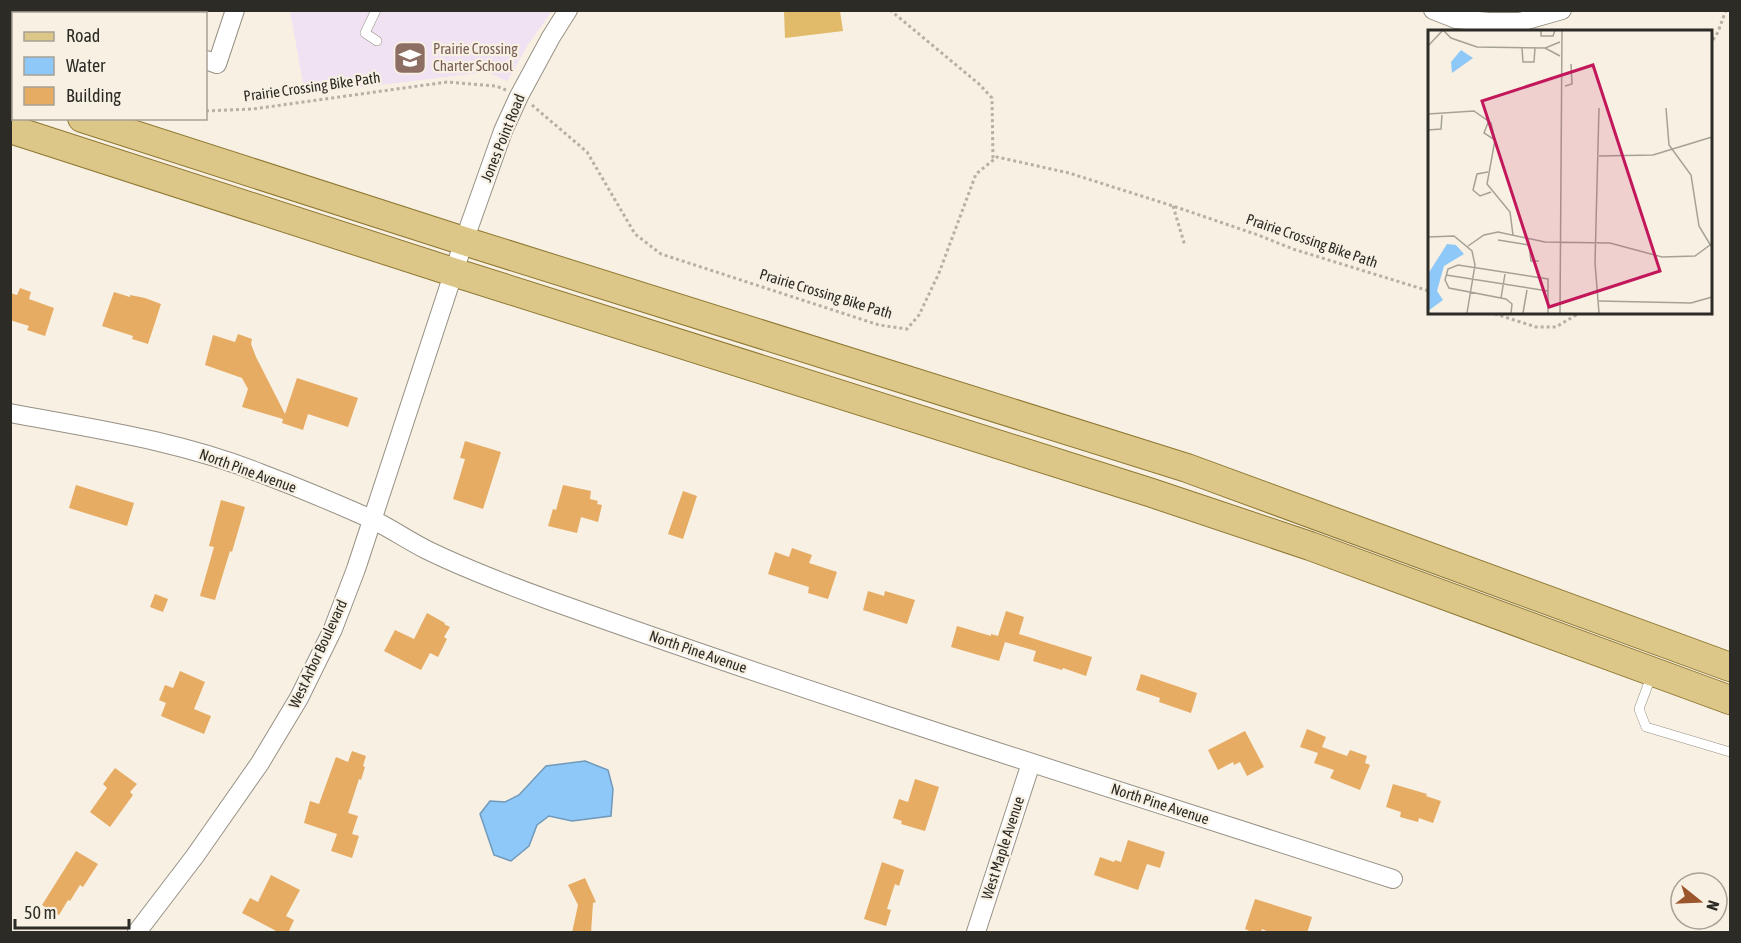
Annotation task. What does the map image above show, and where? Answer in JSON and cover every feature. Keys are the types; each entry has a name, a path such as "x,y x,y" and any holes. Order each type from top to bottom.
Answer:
{"main road":[{"path":"88,120 464,241 1187,468 1731,667"},
{"path":"10,129 1152,493 1310,546 1731,700"}],"street":[{"path":"211,62 235,10"},
{"name":"Jones Point Road","path":"453,272 503,131 519,96 568,10"},
{"path":"1433,10 1456,19 1509,22 1520,22 1563,10"},
{"name":"West Arbor Boulevard","path":"137,933 260,764 299,698 333,629 356,568 453,272"},
{"name":"North Pine Avenue","path":"10,413 153,440 223,459 372,519 427,550 506,584 706,656 1393,879"},
{"name":"West Maple Avenue","path":"976,933 1031,763"}],"lane":[{"path":"376,10 365,33 377,40"},
{"path":"1653,672 1639,709 1646,727 1731,752"}],"path":[{"path":"890,10 979,84 992,98 993,160"},
{"path":"1711,43 1726,10"},
{"name":"Prairie Crossing Bike Path","path":"207,111 253,109 447,82 496,86 535,106 587,152 635,234 661,254 879,325 907,329 919,315 939,273 976,174 997,157 1069,173 1173,206 1293,249 1428,291"},
{"path":"1173,206 1185,246"},
{"path":"1495,314 1536,327 1556,327 1576,314"}],"shaded area":[{"name":"Prairie Crossing Charter School","path":"290,11 552,11 529,43 507,81 487,72 305,94"},
{"path":"784,11 840,11 843,31 785,38"}],"water":[{"path":"585,761 608,770 613,789 611,816 572,821 549,816 537,825 529,846 511,861 494,855 480,814 490,801 505,802 519,795 546,766"}],"building":[{"path":"20,288 31,292 29,299 54,308 45,336 27,330 29,326 10,320 10,293 17,295"},
{"path":"114,292 130,297 130,295 145,298 161,304 148,344 132,339 133,336 102,326"},
{"path":"238,334 252,339 251,344 256,357 285,414 297,378 358,398 348,427 308,414 303,430 282,423 283,419 242,407 248,389 242,378 205,365 213,335 235,342"},
{"path":"465,441 501,452 483,509 453,499 465,459 460,458"},
{"path":"76,485 134,503 127,526 69,508"},
{"path":"563,485 591,491 590,499 602,505 598,522 581,517 577,533 548,526 553,509 556,510"},
{"path":"683,491 697,496 683,539 668,534"},
{"path":"221,500 245,507 215,600 200,596 214,547 209,546"},
{"path":"792,548 812,555 809,563 837,572 828,599 808,593 809,587 768,574 775,552 789,557"},
{"path":"868,591 884,596 885,591 915,600 907,624 863,610"},
{"path":"155,594 168,599 163,612 150,607"},
{"path":"1006,611 1024,617 1019,634 1092,657 1086,676 1033,661 1036,651 1005,642 999,661 951,647 957,626 998,636"},
{"path":"427,613 450,627 444,637 447,639 438,657 430,653 421,670 384,651 395,630 414,639"},
{"path":"180,671 205,682 194,709 211,716 204,734 161,716 166,703 159,700 165,685 173,688"},
{"path":"1141,674 1197,693 1191,713 1159,702 1160,698 1136,690"},
{"path":"1307,729 1326,737 1322,747 1347,756 1350,750 1367,756 1365,763 1370,765 1360,790 1330,778 1334,770 1314,763 1318,753 1300,747"},
{"path":"1245,731 1264,767 1247,776 1240,762 1234,765 1233,762 1218,770 1208,750"},
{"path":"352,751 366,756 361,780 359,779 348,813 358,816 352,834 359,836 352,858 331,851 337,834 304,823 310,801 319,804 336,757 348,762"},
{"path":"115,768 137,784 130,792 133,795 110,827 90,812 107,788 103,784"},
{"path":"915,779 939,787 925,831 901,824 902,821 893,818 899,799 908,802"},
{"path":"1393,784 1427,794 1426,796 1441,801 1433,823 1419,818 1418,822 1400,817 1401,812 1386,807"},
{"path":"1128,840 1165,852 1160,868 1147,864 1138,890 1094,875 1100,857 1121,862"},
{"path":"76,851 98,864 83,887 80,885 59,915 42,905"},
{"path":"882,862 904,870 899,886 895,884 887,909 891,910 886,926 864,919"},
{"path":"271,875 300,890 286,916 294,920 288,933 280,933 242,913 250,898 258,902"},
{"path":"585,878 596,902 593,903 591,933 572,933 578,905 568,885"},
{"path":"1255,899 1312,917 1307,933 1271,933 1262,929 1261,933 1254,933 1245,929"}],"place":[{"name":"Prairie Crossing Charter School","path":"410,58"}]}
